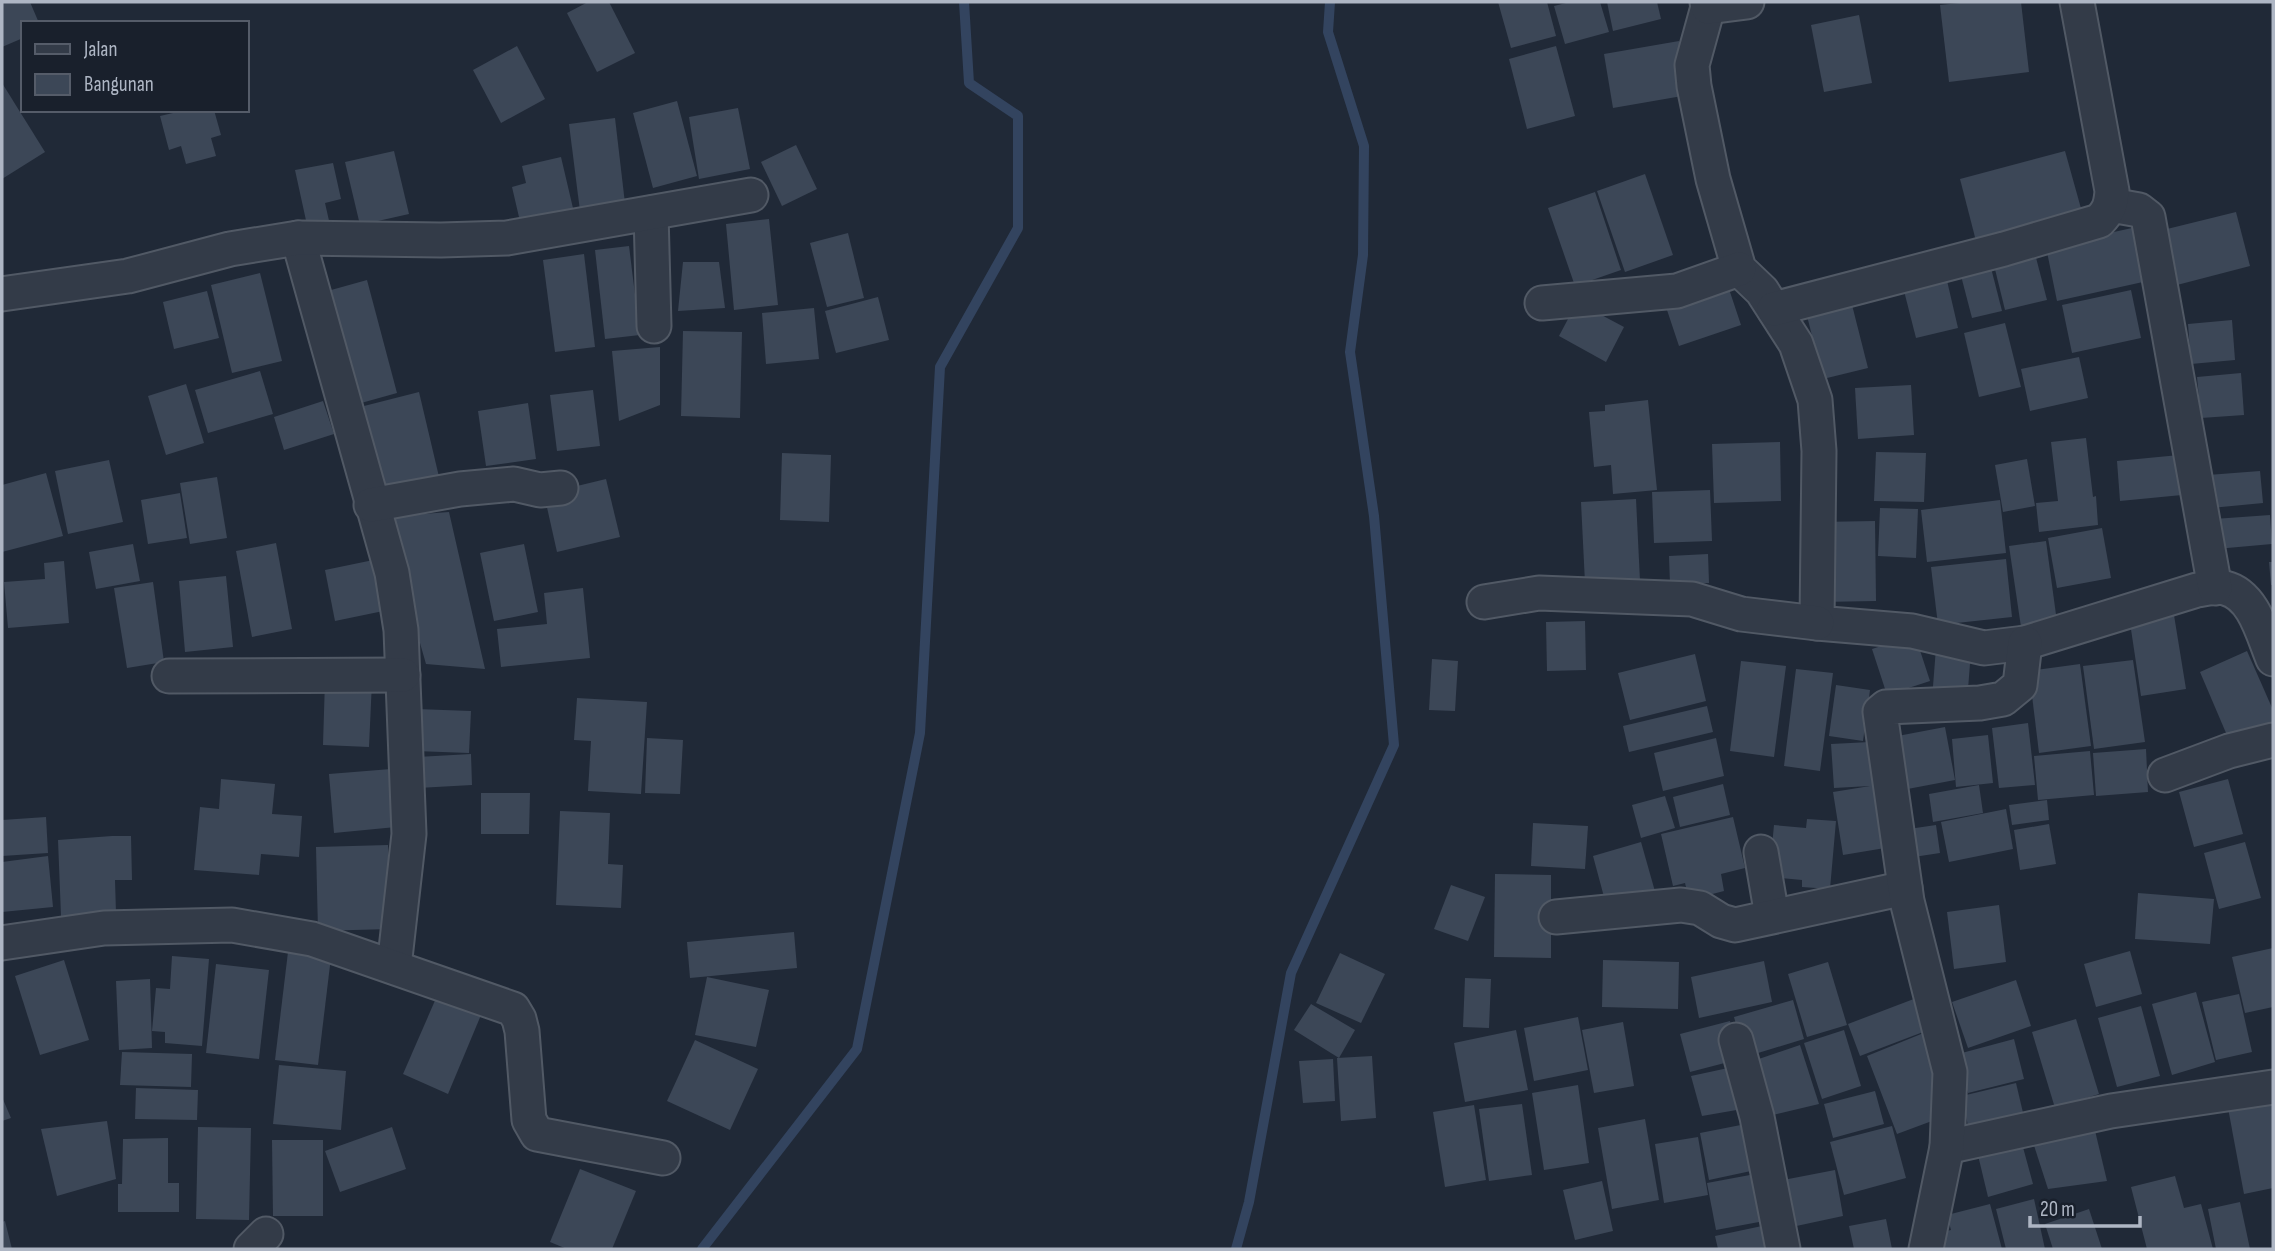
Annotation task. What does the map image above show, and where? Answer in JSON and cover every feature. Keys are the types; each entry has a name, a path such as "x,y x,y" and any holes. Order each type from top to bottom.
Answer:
{"street":[{"path":"1747,2 1708,4 1692,65 1694,86 1713,179 1738,269 1762,291 1796,344 1815,400 1819,451 1817,623"},
{"path":"1774,309 2004,249 2099,221 2107,213 2111,205 2112,191 2077,2"},
{"path":"2,294 128,276 230,249 298,238 508,238 751,195"},
{"path":"2111,205 2139,210 2148,217 2215,588"},
{"path":"651,213 654,326"},
{"path":"298,238 391,573 401,630 409,834 394,967"},
{"path":"1542,303 1677,291 1738,269"},
{"path":"371,505 460,489 514,484 541,490 561,488"},
{"path":"1484,602 1539,593 1692,599 1741,614 1912,631 1984,648 2025,643 2197,590 2224,587 2241,597 2252,610 2273,659"},
{"path":"1926,1249 1947,1147 1950,1072 1905,888 1880,712 1886,707 1980,703 2003,699 2020,685 2025,643"},
{"path":"169,676 403,675"},
{"path":"2165,775 2229,751 2273,740"},
{"path":"1761,852 1772,916"},
{"path":"1556,917 1682,905 1700,908 1721,921 1735,925 1905,888"},
{"path":"2,943 104,928 232,925 312,939 513,1009 522,1031 528,1120 537,1134 663,1158"},
{"path":"1736,1040 1757,1116 1783,1249"},
{"path":"1947,1147 2111,1111 2273,1087"}],"building":[{"path":"2,2 30,2 38,21 21,21 21,39 2,47"},
{"path":"588,2 609,2 635,53 597,72 567,13"},
{"path":"1498,2 1547,2 1556,36 1511,48"},
{"path":"1570,2 1600,2 1609,32 1565,44 1554,6"},
{"path":"1607,2 1657,2 1661,19 1613,31"},
{"path":"2021,2 2029,72 1949,82 1940,5"},
{"path":"1859,15 1872,83 1824,92 1811,25"},
{"path":"1679,41 1688,95 1613,108 1604,54"},
{"path":"517,46 545,99 501,123 473,70"},
{"path":"1556,46 1575,116 1527,129 1509,59"},
{"path":"2,83 45,152 2,179"},
{"path":"677,101 697,176 653,188 633,113"},
{"path":"738,108 750,169 699,179 689,117"},
{"path":"215,112 221,135 211,138 216,156 186,164 181,146 169,150 160,116"},
{"path":"615,118 626,212 581,219 569,124"},
{"path":"796,145 817,189 782,206 761,162"},
{"path":"394,151 409,214 360,225 345,162"},
{"path":"2065,151 2082,212 1976,241 1960,179"},
{"path":"561,157 576,221 522,230 512,187 526,183 522,166"},
{"path":"333,163 341,199 325,203 330,225 307,225 295,170"},
{"path":"1645,174 1673,255 1625,272 1597,191"},
{"path":"1595,192 1621,270 1575,286 1548,208"},
{"path":"2236,212 2250,266 2177,285 2163,230"},
{"path":"769,219 778,305 734,310 726,224"},
{"path":"2141,226 2152,280 2057,301 2046,247"},
{"path":"848,233 864,298 827,307 810,243"},
{"path":"629,246 640,335 605,339 595,250"},
{"path":"2033,246 2047,300 2005,310 1992,257"},
{"path":"584,254 595,347 555,352 543,260"},
{"path":"1989,260 2002,311 1972,318 1959,268"},
{"path":"683,262 719,262 725,308 678,311"},
{"path":"1945,272 1958,328 1916,338 1902,283"},
{"path":"260,273 282,361 232,373 211,285"},
{"path":"367,280 397,393 354,405 324,292"},
{"path":"1728,286 1741,325 1679,346 1666,307"},
{"path":"2131,290 2141,338 2072,353 2062,305"},
{"path":"207,291 219,338 174,349 163,302"},
{"path":"878,297 889,340 836,353 825,311"},
{"path":"1851,301 1868,368 1823,379 1806,312"},
{"path":"1577,302 1624,327 1606,362 1559,336"},
{"path":"814,308 819,359 766,364 762,313"},
{"path":"2232,320 2235,360 2191,364 2188,324"},
{"path":"2005,323 2021,387 1979,397 1964,333"},
{"path":"683,331 742,332 740,418 681,416"},
{"path":"660,347 660,405 619,421 612,351"},
{"path":"2079,357 2088,398 2030,411 2021,369"},
{"path":"260,371 273,414 208,433 195,390"},
{"path":"2241,373 2244,415 2201,418 2197,377"},
{"path":"186,384 204,443 166,455 148,396"},
{"path":"1911,385 1914,435 1858,439 1855,388"},
{"path":"593,390 600,446 557,451 550,395"},
{"path":"419,392 440,481 385,495 364,406"},
{"path":"1648,400 1657,490 1613,494 1611,465 1594,467 1589,412 1605,411 1605,405"},
{"path":"323,401 334,434 284,450 274,417"},
{"path":"528,403 536,459 486,466 478,411"},
{"path":"2086,438 2098,525 2039,532 2036,503 2058,501 2051,442"},
{"path":"1780,442 1781,501 1714,503 1712,444"},
{"path":"1876,452 1926,453 1924,502 1874,501"},
{"path":"782,453 831,455 829,522 780,520"},
{"path":"2179,455 2182,495 2120,501 2117,461"},
{"path":"2027,459 2035,506 2003,512 1995,465"},
{"path":"109,460 123,522 68,534 55,471"},
{"path":"2260,471 2263,503 2211,508 2208,475"},
{"path":"46,473 63,536 2,552 2,485"},
{"path":"217,477 227,538 190,544 180,483"},
{"path":"606,479 620,537 557,552 544,494"},
{"path":"1710,490 1712,541 1654,543 1652,492"},
{"path":"180,493 187,538 148,544 141,500"},
{"path":"1636,499 1640,581 1585,583 1581,502"},
{"path":"2000,500 2006,553 1927,562 1921,510"},
{"path":"1880,508 1918,509 1916,558 1878,556"},
{"path":"449,512 485,669 426,664 384,517"},
{"path":"2270,515 2272,544 2216,549 2214,519"},
{"path":"1875,521 1876,601 1820,602 1819,522"},
{"path":"2102,528 2111,578 2057,588 2048,538"},
{"path":"2046,541 2057,622 2021,627 2009,546"},
{"path":"276,543 292,629 252,637 236,551"},
{"path":"133,544 140,581 96,589 89,552"},
{"path":"524,544 538,612 494,621 480,553"},
{"path":"1708,554 1709,583 1670,584 1669,556"},
{"path":"383,558 393,609 335,621 325,570"},
{"path":"2006,559 2012,617 1938,625 1931,567"},
{"path":"64,561 69,623 8,628 4,582 45,579 44,563"},
{"path":"2269,562 2273,562 2273,585 2271,585"},
{"path":"226,576 233,647 185,652 179,581"},
{"path":"153,582 164,662 127,668 114,588"},
{"path":"583,588 590,658 501,667 497,629 547,624 544,593"},
{"path":"2173,609 2186,689 2141,696 2129,616"},
{"path":"1585,621 1586,670 1547,671 1546,622"},
{"path":"1915,635 1930,681 1887,695 1872,649"},
{"path":"1936,648 1971,651 1967,702 1932,699"},
{"path":"2247,651 2273,710 2273,729 2232,747 2200,672"},
{"path":"1695,654 1706,701 1630,720 1618,673"},
{"path":"1432,659 1458,661 1455,711 1429,710"},
{"path":"2133,660 2145,742 2094,749 2083,666"},
{"path":"1741,661 1786,666 1774,757 1730,751"},
{"path":"2080,664 2091,746 2039,753 2029,671"},
{"path":"1796,669 1833,673 1820,771 1784,766"},
{"path":"325,680 372,681 369,747 323,745"},
{"path":"1836,685 1870,690 1863,741 1829,736"},
{"path":"577,698 647,702 641,794 588,791 591,741 574,740"},
{"path":"1707,706 1713,732 1629,752 1623,726"},
{"path":"416,709 471,711 469,753 415,751"},
{"path":"2028,723 2035,785 1999,788 1992,728"},
{"path":"1945,727 1955,780 1897,791 1887,738"},
{"path":"1988,735 1993,783 1956,787 1952,739"},
{"path":"647,738 683,740 680,794 645,793"},
{"path":"1716,738 1724,776 1663,791 1654,753"},
{"path":"1870,742 1873,786 1881,784 1891,847 1843,855 1833,792 1870,786 1834,788 1831,744"},
{"path":"2146,749 2148,792 2096,796 2093,753"},
{"path":"2090,751 2094,795 2038,800 2034,756"},
{"path":"471,754 472,785 418,788 417,757"},
{"path":"391,769 396,827 334,833 329,774"},
{"path":"221,779 275,784 272,814 302,816 299,857 261,854 259,875 194,870 200,807 219,809"},
{"path":"2228,779 2243,834 2194,847 2179,792"},
{"path":"1723,784 1730,815 1680,827 1673,797"},
{"path":"1979,785 1983,813 1933,822 1929,794"},
{"path":"481,793 530,793 529,834 481,834"},
{"path":"1665,796 1675,828 1641,838 1632,805"},
{"path":"2047,800 2049,820 2012,825 2009,805"},
{"path":"2006,809 2013,849 1949,862 1941,822"},
{"path":"560,811 610,813 608,864 623,865 621,908 556,905"},
{"path":"46,817 48,853 2,856 2,820"},
{"path":"1733,817 1745,868 1721,874 1724,891 1689,900 1685,883 1673,886 1661,834"},
{"path":"1807,819 1836,821 1830,889 1802,887 1802,880 1769,877 1774,825 1806,828"},
{"path":"1533,823 1588,826 1585,869 1531,866"},
{"path":"2049,824 2056,864 2020,870 2014,830"},
{"path":"1936,825 1940,853 1907,858 1902,830"},
{"path":"131,836 132,880 115,880 116,913 61,916 58,840"},
{"path":"1641,842 1656,895 1607,908 1593,856"},
{"path":"2245,842 2261,898 2219,909 2204,853"},
{"path":"388,845 390,929 318,931 316,847"},
{"path":"48,856 53,907 2,912 2,862"},
{"path":"1495,874 1551,875 1551,958 1494,957"},
{"path":"1451,885 1485,897 1468,941 1434,929"},
{"path":"2138,893 2214,899 2210,944 2135,939"},
{"path":"1999,905 2006,962 1954,969 1947,912"},
{"path":"794,932 797,968 690,978 687,942"},
{"path":"2273,948 2273,1007 2245,1013 2232,957"},
{"path":"2130,951 2142,994 2096,1007 2084,964"},
{"path":"288,952 331,957 318,1065 275,1060"},
{"path":"1340,953 1385,974 1361,1023 1316,1003"},
{"path":"172,956 209,959 202,1046 165,1043 165,1032 152,1031 156,988 170,989"},
{"path":"64,960 89,1040 40,1055 15,976"},
{"path":"1603,960 1679,962 1678,1009 1602,1007"},
{"path":"1764,961 1772,1002 1699,1018 1691,977"},
{"path":"1828,962 1847,1025 1807,1037 1788,974"},
{"path":"216,964 269,970 259,1059 206,1053"},
{"path":"707,977 769,990 756,1047 695,1035"},
{"path":"1465,978 1491,979 1489,1028 1463,1027"},
{"path":"150,979 152,1048 119,1050 116,981"},
{"path":"2016,980 2031,1026 1968,1048 1952,1002"},
{"path":"2196,992 2215,1062 2172,1075 2152,1004"},
{"path":"2239,994 2252,1052 2216,1060 2202,1002"},
{"path":"437,996 481,1015 448,1094 403,1074"},
{"path":"1919,997 1931,1029 1860,1056 1848,1024"},
{"path":"1793,1000 1804,1039 1745,1057 1734,1017"},
{"path":"1311,1004 1355,1030 1339,1058 1294,1030"},
{"path":"2141,1006 2160,1076 2117,1087 2098,1018"},
{"path":"1578,1017 1588,1070 1534,1081 1524,1028"},
{"path":"2076,1019 2099,1094 2055,1108 2032,1032"},
{"path":"1730,1021 1740,1059 1690,1072 1680,1034"},
{"path":"1623,1022 1634,1086 1594,1093 1582,1030"},
{"path":"1516,1030 1528,1090 1465,1102 1454,1043"},
{"path":"1844,1030 1861,1086 1822,1099 1804,1043"},
{"path":"1926,1032 1948,1089 1931,1096 1940,1118 1897,1134 1867,1056"},
{"path":"2014,1039 2024,1079 1968,1093 1958,1054"},
{"path":"695,1040 758,1069 730,1130 667,1101"},
{"path":"1800,1045 1819,1104 1769,1116 1747,1063"},
{"path":"122,1052 192,1054 191,1087 120,1085"},
{"path":"1372,1056 1376,1118 1341,1121 1337,1058"},
{"path":"1333,1059 1335,1101 1303,1103 1299,1061"},
{"path":"279,1065 346,1071 341,1130 273,1124"},
{"path":"1742,1065 1754,1107 1702,1116 1691,1076"},
{"path":"2016,1083 2024,1117 1969,1131 1962,1096"},
{"path":"1578,1085 1589,1163 1544,1170 1532,1093"},
{"path":"136,1088 198,1090 197,1120 135,1119"},
{"path":"1875,1091 1884,1124 1833,1138 1824,1104"},
{"path":"2,1097 11,1118 2,1121"},
{"path":"2273,1103 2273,1188 2244,1194 2228,1108"},
{"path":"1522,1104 1532,1175 1489,1181 1479,1109"},
{"path":"1474,1105 1486,1180 1445,1187 1433,1112"},
{"path":"2092,1118 2107,1181 2048,1189 2030,1133"},
{"path":"1645,1119 1659,1200 1612,1209 1598,1128"},
{"path":"107,1121 116,1179 57,1196 41,1129"},
{"path":"1756,1122 1765,1168 1709,1180 1700,1133"},
{"path":"1892,1126 1906,1178 1844,1195 1830,1142"},
{"path":"198,1127 251,1128 249,1220 196,1219"},
{"path":"392,1127 406,1169 340,1192 325,1151"},
{"path":"1698,1137 1708,1195 1664,1203 1655,1144"},
{"path":"168,1138 168,1183 179,1183 179,1212 118,1212 123,1139"},
{"path":"272,1140 323,1140 323,1216 273,1216"},
{"path":"2021,1140 2033,1184 1988,1197 1977,1151"},
{"path":"580,1169 636,1191 612,1249 567,1249 550,1242"},
{"path":"1835,1170 1843,1216 1787,1228 1778,1181"},
{"path":"1766,1172 1775,1219 1716,1230 1707,1183"},
{"path":"2175,1176 2184,1208 2201,1204 2213,1249 2147,1249 2131,1187"},
{"path":"1602,1181 1613,1231 1575,1240 1563,1190"},
{"path":"2034,1199 2045,1249 2006,1249 1996,1209"},
{"path":"2240,1202 2250,1249 2216,1249 2208,1209"},
{"path":"1990,1204 2002,1249 1939,1249 1935,1234 1951,1230 1947,1215"},
{"path":"2089,1209 2102,1249 2053,1249 2045,1224"},
{"path":"1886,1219 1892,1249 1854,1249 1849,1226"},
{"path":"5,1221 12,1249 2,1249 2,1222"},
{"path":"1776,1223 1781,1249 1718,1249 1715,1236"}],"waterway":[{"path":"702,1249 857,1049 920,733 940,367 1018,228 1018,116 969,83 964,2"},
{"path":"1236,1249 1249,1202 1291,973 1394,745 1374,516 1350,352 1363,255 1364,146 1328,32 1330,2"}]}
